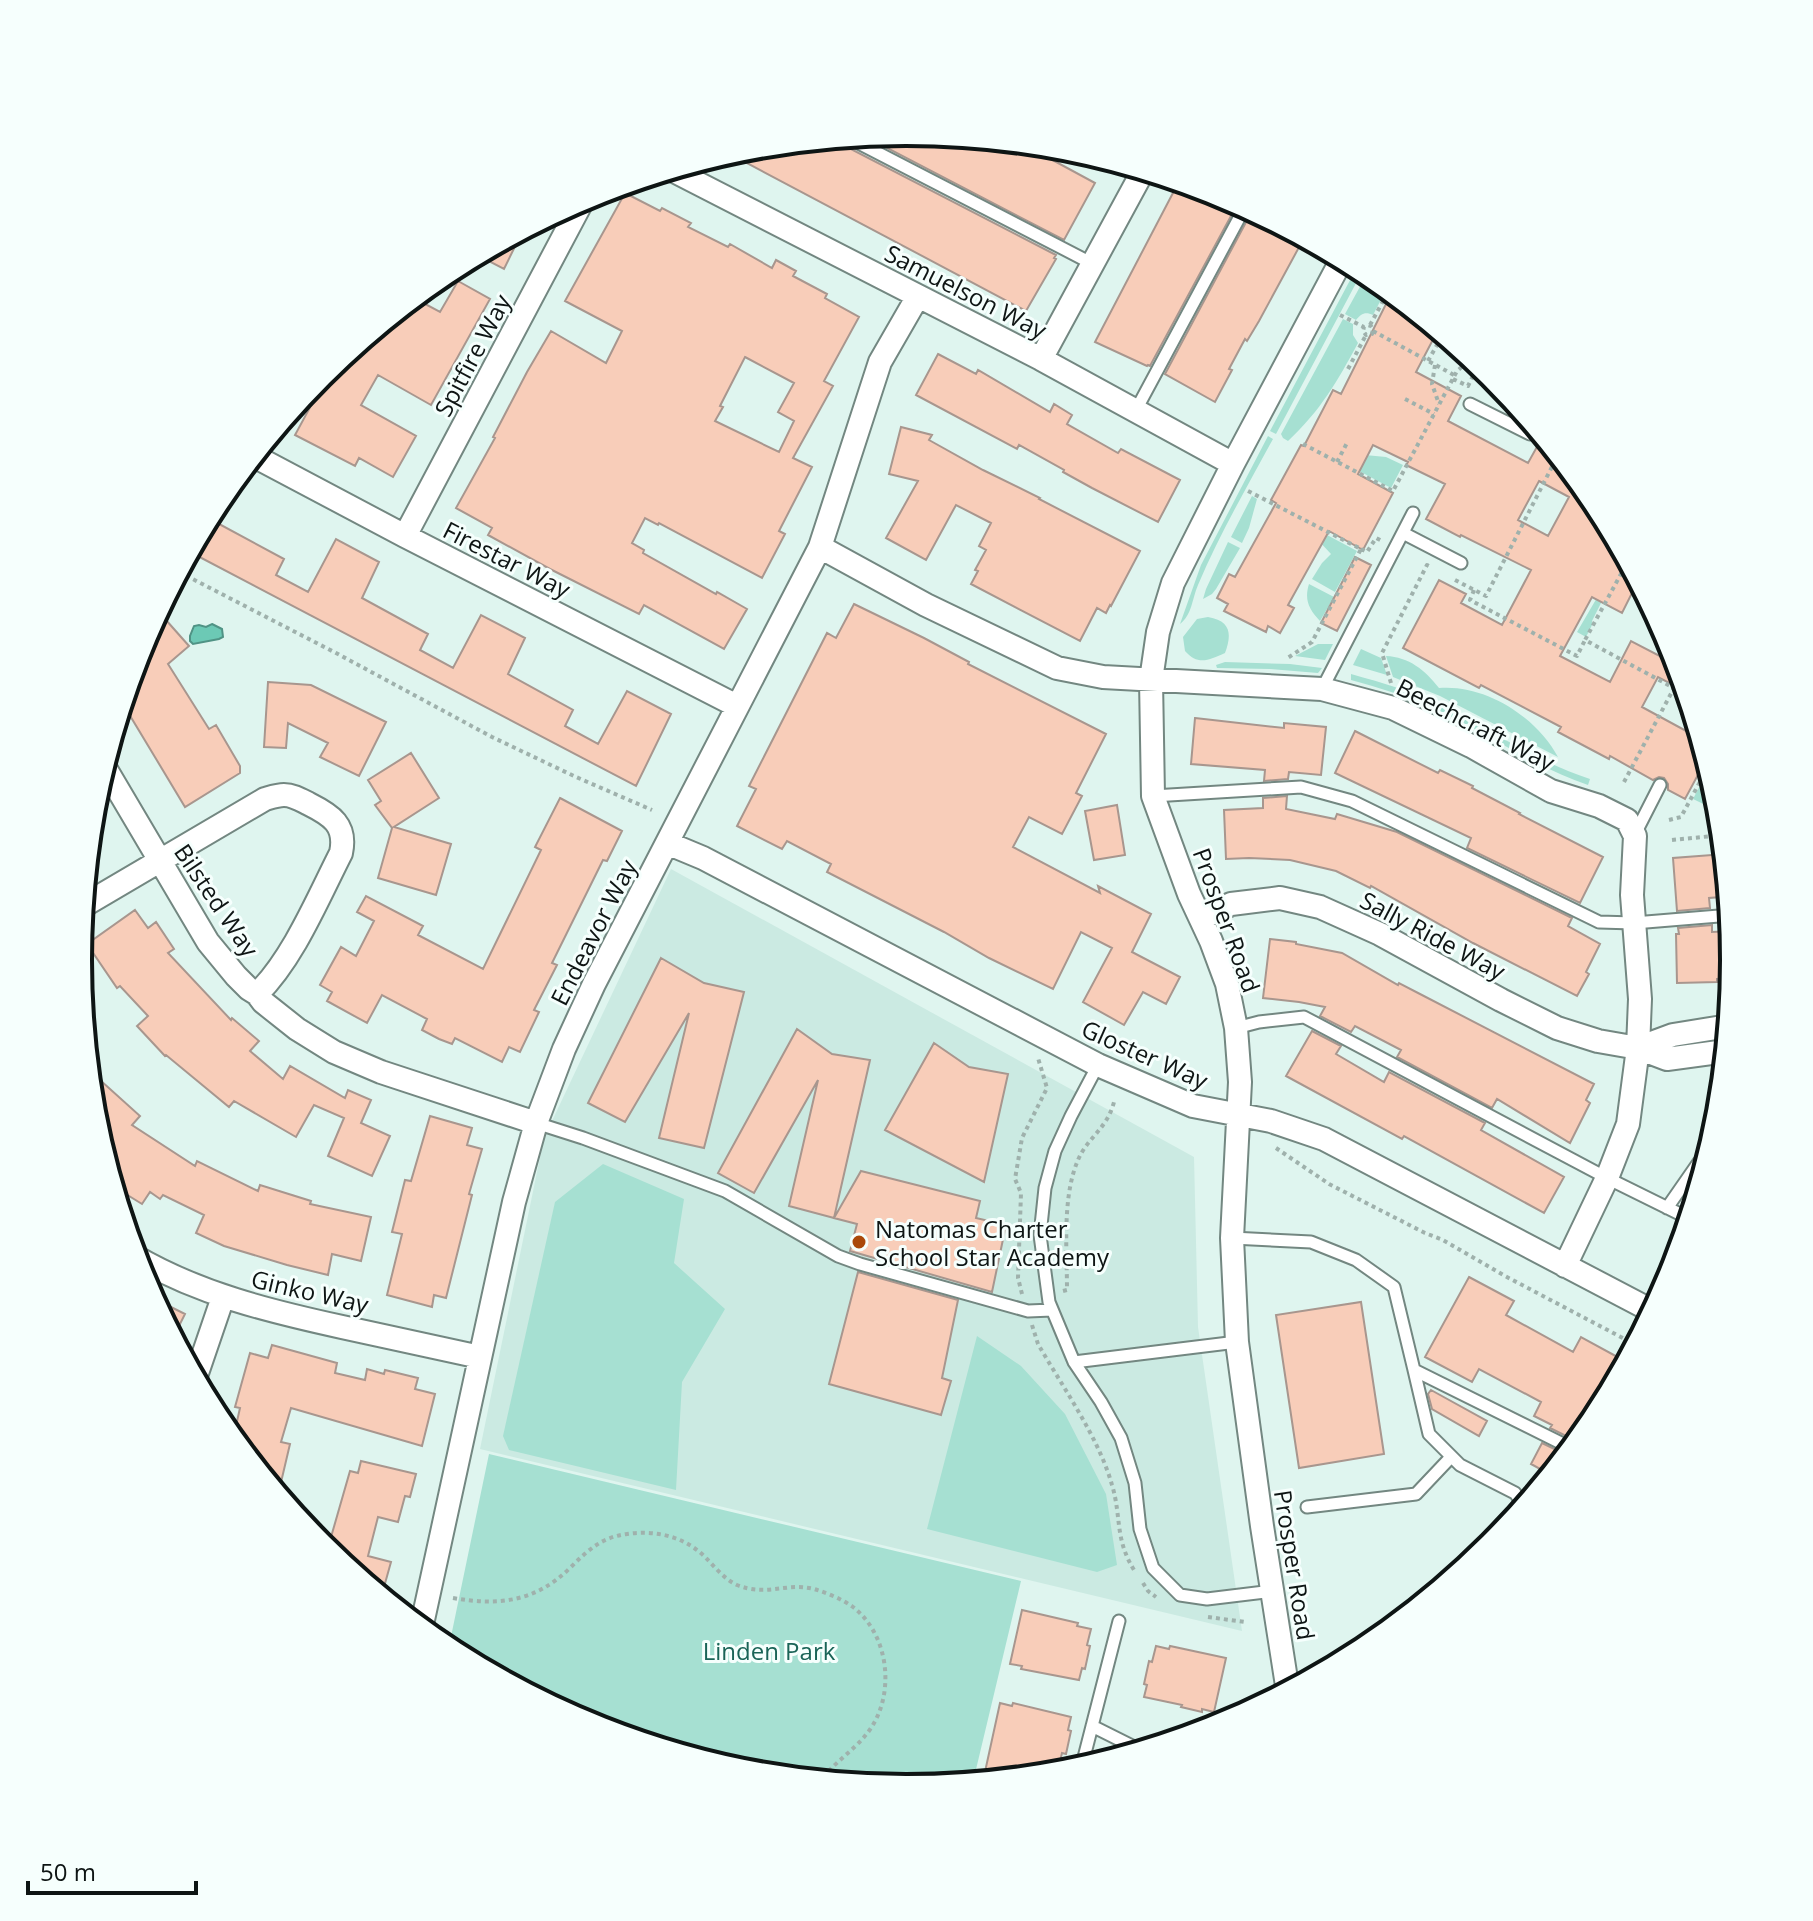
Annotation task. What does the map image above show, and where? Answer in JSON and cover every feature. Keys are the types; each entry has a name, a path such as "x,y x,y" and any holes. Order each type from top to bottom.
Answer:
{"street":[{"name":"Samuelson Way","path":"686,177 1041,359 1233,464"},
{"path":"1041,359 1138,180"},
{"name":"Spitfire Way","path":"405,536 574,218"},
{"name":"Prosper Road","path":"1286,1681 1237,1342 1232,1238 1240,1082 1236,1028 1227,984 1153,796 1151,680 1158,632 1173,583 1337,269"},
{"name":"Endeavor Way","path":"424,1616 514,1202 536,1123 564,1049 594,984 820,547 880,362 918,296"},
{"name":"Firestar Way","path":"263,461 737,706"},
{"name":"Beechcraft Way","path":"820,547 926,605 1057,668 1103,677 1322,689 1393,708 1471,746 1551,791 1599,806 1627,820 1635,836"},
{"name":"Bilsted Way","path":"113,781 208,942 263,1002 297,1029 334,1052 381,1072 536,1123"},
{"path":"95,899 265,799 280,794 291,795 327,813 340,830 341,853 287,957 272,980 257,994"},
{"path":"1565,1266 1607,1178 1628,1124 1638,1048 1640,999 1632,895 1635,836"},
{"name":"Gloster Way","path":"667,843 703,858 1098,1065 1193,1106 1283,1124 1324,1139 1643,1307"},
{"name":"Sally Ride Way","path":"1201,919 1231,904 1280,898 1320,907 1380,934 1557,1028 1598,1041 1638,1048 1667,1059 1715,1052"},
{"name":"Sally Ride Way","path":"1638,1048 1673,1035 1718,1028"},
{"name":"Ginko Way","path":"152,1266 223,1297 271,1311 480,1357"},
{"path":"200,1365 223,1297"}],"lane":[{"path":"867,147 1094,264"},
{"path":"1136,410 1239,218"},
{"path":"1470,404 1526,432"},
{"path":"1322,689 1413,513"},
{"path":"1403,533 1461,563"},
{"path":"1635,836 1660,785"},
{"path":"1153,796 1301,787 1352,801 1599,922 1634,923 1719,916"},
{"path":"1236,1028 1304,1017 1680,1214"},
{"path":"1098,1065 1055,1151 1045,1188 1040,1235 1052,1310 1074,1362 1121,1438 1135,1483 1140,1529 1153,1568 1180,1595 1207,1599 1273,1591"},
{"path":"536,1123 725,1191 838,1256 860,1264 1028,1311 1052,1310"},
{"path":"1667,1208 1693,1170"},
{"path":"1232,1238 1311,1242 1356,1260 1394,1287 1429,1434 1460,1465 1515,1493 1519,1498"},
{"path":"1074,1362 1237,1342"},
{"path":"1414,1370 1562,1444"},
{"path":"1307,1507 1416,1494 1451,1457"},
{"path":"1085,1754 1119,1621"},
{"path":"1092,1726 1126,1744"}],"path":[{"path":"1366,335 1363,332 1383,300"},
{"path":"1340,315 1373,327 1373,331 1468,386 1472,376"},
{"path":"1348,369 1366,335 1373,331"},
{"path":"1428,361 1437,345"},
{"path":"1435,365 1432,384 1439,404"},
{"path":"1303,444 1393,491 1454,377 1463,366"},
{"path":"1405,399 1434,414"},
{"path":"1337,462 1348,441"},
{"path":"1248,491 1361,549 1312,642 1286,659"},
{"path":"1475,590 1470,600 1577,656 1622,572"},
{"path":"188,577 492,737 652,810"},
{"path":"1481,606 1486,596"},
{"path":"1585,640 1674,688"},
{"path":"1624,782 1674,688"},
{"path":"1669,820 1681,817 1700,782"},
{"path":"1672,840 1711,836"},
{"path":"1048,1294 1067,1290 1070,1187 1078,1157 1110,1117 1114,1102"},
{"path":"1271,1144 1329,1184 1443,1240 1627,1340"},
{"path":"453,1598 497,1603 534,1593 605,1540 640,1533 658,1534 685,1542 725,1577 741,1586 768,1591 795,1586 820,1591 842,1601 862,1616 872,1631 880,1646 886,1679 882,1705 870,1730 828,1771"}],"shaded area":[{"path":"212,624 222,629 223,637 193,644 190,641 194,626"},
{"name":"Natomas Charter School Star Academy","path":"671,869 1194,1157 1198,1327 1242,1631 480,1449 544,1138"}],"green space":[{"path":"1351,278 1357,282 1276,434 1270,431"},
{"path":"1361,285 1381,299 1373,315 1363,314 1356,320 1345,314"},
{"path":"1343,319 1353,324 1353,335 1358,343 1328,395 1288,441 1281,434"},
{"path":"1268,436 1273,439 1224,529 1189,611 1180,624 1201,565"},
{"path":"1365,455 1386,457 1403,465 1391,488 1346,464"},
{"path":"1252,496 1257,499 1242,543 1231,537"},
{"path":"1314,528 1357,551 1335,592 1312,579 1331,554 1317,539"},
{"path":"1228,542 1240,548 1216,589 1203,599 1206,589"},
{"path":"1614,556 1621,570 1608,589 1586,637 1577,632 1598,596"},
{"path":"1309,584 1334,597 1320,621 1308,604"},
{"path":"1208,617 1221,622 1228,629 1225,653 1209,659 1194,659 1185,651 1183,637 1197,619"},
{"path":"1318,644 1333,644 1325,660 1295,656"},
{"path":"1361,649 1381,658 1387,675 1353,665"},
{"path":"1386,656 1416,666 1439,688 1474,691 1508,706 1537,729 1558,757 1440,696 1393,677"},
{"path":"1225,662 1322,668 1318,673 1217,668 1216,665"},
{"path":"1351,674 1434,702 1535,756 1590,779 1588,785 1548,768 1433,708 1351,680"},
{"path":"1701,784 1706,805 1693,799"},
{"path":"603,1164 684,1199 674,1263 725,1309 682,1382 676,1490 509,1450 503,1436 555,1202"},
{"path":"977,1336 1021,1366 1065,1414 1106,1494 1117,1565 1097,1572 927,1529"},
{"name":"Linden Park","path":"489,1454 1021,1581 975,1772 906,1775 853,1773 800,1768 696,1747 645,1732 546,1691 451,1636"}],"building":[{"path":"885,147 960,148 1052,160 1095,183 1064,240"},
{"path":"850,148 1056,255 1026,311 746,162"},
{"path":"1174,191 1232,214 1150,366 1147,366 1095,342"},
{"path":"629,195 660,211 662,208 691,223 688,227 728,247 730,244 772,268 776,260 796,271 793,276 827,294 825,298 859,317 824,381 833,386 793,458 812,467 779,531 785,534 762,578 645,518 632,543 644,550 643,553 747,609 724,649 644,605 639,614 550,569 488,535 492,528 456,508 551,331 606,363 622,331 565,301 622,198","holes":["745,357 794,383 778,412 794,421 779,452 715,421"]},
{"path":"1247,221 1299,247 1259,321 1247,341 1245,339 1215,402 1165,374"},
{"path":"515,247 504,269 489,261"},
{"path":"458,281 490,299 431,405 378,375 361,405 416,436 393,477 359,458 355,466 295,435 311,406 369,348 425,304 440,312"},
{"path":"1387,303 1433,339 1416,372 1461,396 1448,421 1528,463 1538,446 1584,508 1633,592 1622,613 1592,597 1560,656 1610,682 1631,641 1662,657 1673,685 1658,677 1642,707 1688,732 1699,774 1685,799 1668,790 1664,778 1653,780 1610,756 1609,759 1558,732 1561,727 1403,648 1439,580 1466,594 1461,603 1502,625 1531,570 1426,519 1445,484 1373,445 1358,474 1393,493 1363,550 1329,531 1288,605 1294,608 1280,633 1268,626 1266,632 1224,611 1228,604 1217,598 1229,574 1235,577 1276,503 1271,500 1333,390 1341,394","holes":["1539,481 1569,497 1548,536 1518,520"]},
{"path":"938,354 976,374 978,370 1050,412 1054,404 1072,415 1067,424 1118,453 1121,449 1180,480 1158,522 1019,445 1017,449 916,395"},
{"path":"901,427 932,435 929,440 1140,551 1111,606 1106,613 1097,608 1080,641 971,584 986,550 979,546 991,523 956,505 926,560 886,538 918,481 889,474"},
{"path":"219,524 284,559 276,575 308,592 336,539 379,562 362,598 428,634 420,650 453,668 481,615 525,638 508,674 573,710 565,726 598,744 627,691 671,714 636,786 199,557"},
{"path":"1355,557 1371,565 1337,631 1321,623"},
{"path":"854,604 1106,734 1076,793 1082,796 1062,834 1029,817 1013,847 1100,893 1098,886 1151,914 1132,952 1180,977 1166,1004 1143,992 1124,1025 1083,1002 1112,948 1081,932 1053,989 827,872 831,864 787,841 782,849 737,826 756,789 749,786 827,633 836,638"},
{"path":"167,621 189,646 168,664 209,729 216,725 240,766 240,773 185,807 130,716"},
{"path":"268,682 311,685 386,722 359,776 320,757 328,743 288,723 286,748 264,747"},
{"path":"1195,718 1284,728 1284,723 1326,727 1321,775 1289,772 1288,779 1264,781 1265,770 1191,764"},
{"path":"1355,731 1438,773 1440,770 1473,786 1519,814 1603,857 1580,903 1467,848 1471,838 1335,773"},
{"path":"411,753 439,798 394,827 451,844 436,895 378,878 392,828 375,805 381,801 368,780"},
{"path":"1287,796 1286,809 1335,819 1337,814 1397,832 1572,918 1568,926 1600,944 1577,996 1371,886 1336,871 1290,860 1226,859 1224,810 1263,808 1263,798"},
{"path":"560,798 622,831 607,861 603,860 552,963 557,965 534,1010 539,1012 520,1052 509,1047 502,1062 455,1038 452,1044 439,1039 422,1030 427,1019 382,995 367,1023 327,1001 332,992 320,985 341,947 356,956 374,921 357,912 366,896 423,926 418,935 483,969 541,850 535,847"},
{"path":"1117,805 1125,855 1094,860 1085,811"},
{"path":"1714,855 1718,897 1709,898 1710,908 1677,911 1673,858"},
{"path":"135,910 148,928 156,922 174,949 168,953 231,1020 259,1041 250,1051 283,1079 290,1066 345,1098 348,1090 371,1100 361,1123 390,1136 372,1176 328,1156 344,1118 314,1105 296,1137 234,1101 229,1107 165,1056 137,1026 148,1016 120,986 117,988 92,952 93,940"},
{"path":"1712,925 1712,932 1720,932 1720,979 1717,982 1677,983 1678,928"},
{"path":"1270,939 1342,953 1398,985 1594,1084 1586,1100 1590,1103 1570,1143 1497,1099 1492,1108 1397,1057 1401,1050 1355,1026 1351,1032 1320,1016 1325,1007 1263,998"},
{"path":"661,958 704,983 744,992 704,1148 659,1138 689,1013 625,1122 588,1103"},
{"path":"797,1029 832,1054 870,1060 834,1218 789,1206 818,1080 754,1193 718,1173"},
{"path":"1312,1031 1341,1046 1336,1054 1384,1082 1389,1072 1485,1123 1481,1130 1564,1177 1544,1213 1286,1076"},
{"path":"934,1043 969,1067 1008,1074 984,1182 885,1130"},
{"path":"101,1081 140,1116 132,1125 195,1166 197,1161 258,1191 260,1185 311,1201 310,1204 371,1217 361,1261 332,1254 328,1275 224,1246 196,1233 204,1215 163,1195 160,1199 150,1192 142,1204 127,1195"},
{"path":"430,1116 472,1128 467,1145 482,1149 446,1298 434,1295 432,1307 387,1295 402,1234 392,1232 405,1180 411,1181"},
{"path":"861,1171 980,1201 976,1218 1006,1225 992,1292 850,1251 857,1224 834,1218"},
{"path":"858,1272 958,1300 942,1378 951,1381 941,1415 829,1384"},
{"path":"1469,1277 1514,1301 1506,1315 1573,1352 1581,1337 1618,1357 1567,1437 1534,1416 1541,1402 1479,1369 1472,1382 1425,1357"},
{"path":"1361,1302 1384,1454 1299,1468 1276,1315"},
{"path":"169,1306 185,1314 179,1326"},
{"path":"272,1345 337,1363 335,1373 365,1380 367,1369 418,1378 415,1389 435,1394 422,1446 291,1408 281,1442 290,1444 281,1482 237,1423 240,1408 235,1407 250,1353 268,1358"},
{"path":"1431,1390 1487,1421 1479,1436 1432,1409 1428,1394"},
{"path":"1542,1443 1557,1450 1542,1470 1531,1464"},
{"path":"361,1461 416,1474 410,1497 405,1496 398,1522 378,1517 368,1556 391,1562 384,1585 331,1536 350,1471 358,1473"},
{"path":"1022,1610 1091,1629 1085,1669 1082,1668 1079,1680 1010,1664"},
{"path":"1156,1646 1226,1658 1214,1712 1202,1709 1202,1712 1144,1697 1149,1661 1152,1662"},
{"path":"1000,1703 1012,1706 1013,1703 1071,1717 1066,1754 1062,1753 1060,1760 985,1771"}],"place":[{"name":"Natomas Charter School Star Academy","path":"859,1242"}]}
